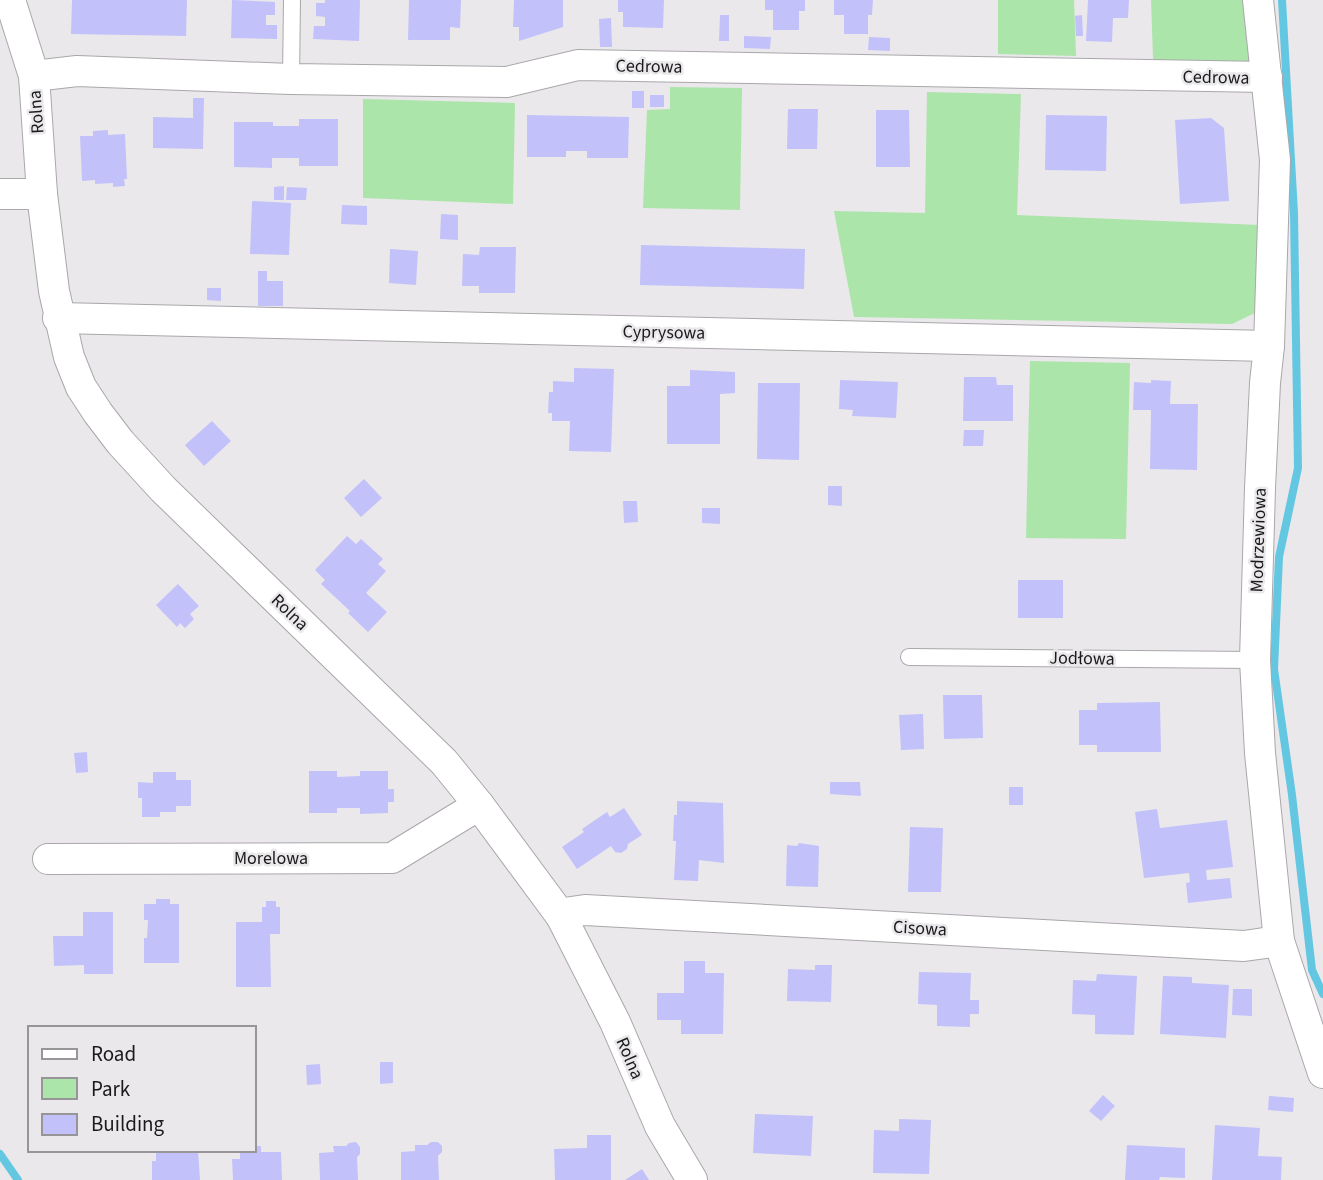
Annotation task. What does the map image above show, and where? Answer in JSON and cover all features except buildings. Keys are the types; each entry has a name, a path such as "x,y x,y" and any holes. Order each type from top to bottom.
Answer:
{"street":[{"name":"Rolna","path":"10,0 34,76 42,194 58,318 81,387 120,442 163,489 444,762 479,805 561,916 615,1022 660,1126 692,1180"},
{"name":"Modrzewiowa","path":"1258,0 1275,160 1269,346 1260,475 1255,660 1265,805 1279,941 1323,1073"},
{"name":"Cedrowa","path":"34,76 77,71 291,79 506,82 578,65 1267,78"},
{"path":"0,194 42,194"},
{"name":"Cyprysowa","path":"58,318 1269,346"},
{"name":"Morelowa","path":"48,859 392,858 479,805"},
{"name":"Cisowa","path":"561,916 585,910 1244,946 1279,941"}],"lane":[{"path":"291,79 292,0"},
{"name":"Jodłowa","path":"909,657 1255,660"}],"green space":[{"path":"998,0 1074,0 1076,56 998,54"},
{"path":"1151,0 1245,0 1252,58 1239,69 1159,68 1153,58"},
{"path":"670,87 742,88 740,210 643,208 647,110 670,109"},
{"path":"927,92 1021,94 1017,215 1260,225 1257,312 1232,324 854,317 834,211 925,213"},
{"path":"363,99 515,103 513,204 363,198"},
{"path":"1030,361 1130,363 1126,539 1026,538"}],"waterway":[{"path":"1282,0 1294,213 1298,468 1279,557 1274,669 1312,970 1323,994"},
{"path":"0,1154 18,1180"}]}
